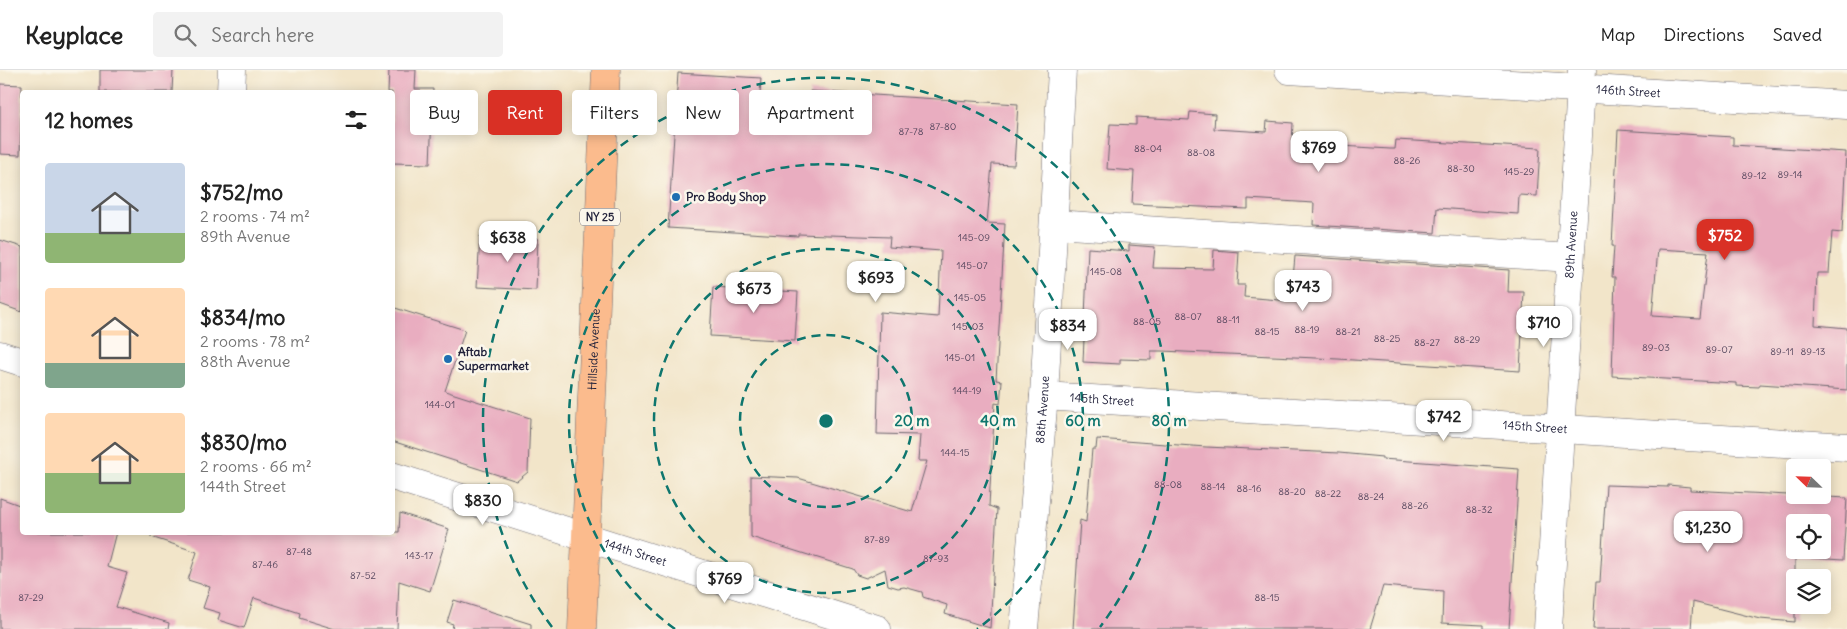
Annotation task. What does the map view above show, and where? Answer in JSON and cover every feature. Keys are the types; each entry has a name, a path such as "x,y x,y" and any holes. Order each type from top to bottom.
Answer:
{"main road":[{"name":"Hillside Avenue","path":"582,629 606,70"}],"street":[{"path":"231,90 232,70"},
{"name":"88th Avenue","path":"1024,629 1044,396 1062,70"},
{"name":"146th Street","path":"1289,70 1581,79 1847,105"},
{"name":"89th Avenue","path":"1548,629 1581,79"},
{"path":"1054,224 1570,258"},
{"path":"0,355 20,361"},
{"name":"145th Street","path":"1044,396 1560,427 1847,447"},
{"name":"144th Street","path":"395,477 877,629"}],"building":[{"path":"100,70 173,70 172,90 100,90"},
{"path":"389,70 416,70 415,89 433,89 410,90 410,135 431,135 430,164 395,163 395,90 388,90"},
{"path":"678,73 761,78 760,90 749,90 749,135 872,135 872,95 1018,104 1014,165 992,164 987,223 1005,224 996,380 1002,381 1000,404 995,403 989,506 997,509 990,628 945,614 947,605 923,597 922,592 888,585 885,569 866,578 857,575 853,569 751,537 751,476 798,478 912,512 927,461 918,461 920,435 877,434 880,312 938,317 941,251 889,247 890,237 798,234 798,236 668,228 674,135 739,135 739,90 677,90"},
{"path":"0,84 22,85 22,90 20,90 20,155 0,154"},
{"path":"1190,112 1215,114 1214,129 1266,132 1267,121 1293,123 1292,143 1395,149 1396,140 1540,148 1537,196 1519,195 1518,214 1437,208 1435,233 1313,225 1314,203 1248,199 1248,209 1132,204 1134,171 1107,169 1110,124 1136,125 1136,117 1189,120"},
{"path":"1618,130 1733,137 1733,145 1846,152 1842,233 1832,232 1829,273 1817,273 1815,325 1847,328 1847,390 1760,384 1759,387 1736,386 1736,383 1612,376 1615,277 1612,277 1614,246 1612,246","holes":["1658,249 1708,252 1700,319 1652,316"]},
{"path":"480,236 538,239 536,290 477,287"},
{"path":"0,240 20,246 20,311 0,304"},
{"path":"1129,245 1155,247 1153,268 1213,269 1214,250 1239,252 1237,285 1245,285 1244,297 1291,301 1295,256 1509,270 1508,292 1524,292 1520,371 1338,359 1162,351 1151,351 1151,360 1120,359 1120,364 1083,362 1088,248 1129,251"},
{"path":"713,287 798,292 795,341 710,336"},
{"path":"395,308 465,330 445,391 530,418 528,472 517,481 395,442"},
{"path":"1097,439 1206,447 1339,453 1382,457 1382,459 1519,469 1509,629 1483,629 1483,625 1442,623 1443,591 1383,586 1370,629 1073,629 1080,520 1086,522 1092,449 1096,449"},
{"path":"1606,485 1668,487 1668,485 1690,487 1690,490 1786,495 1786,504 1831,504 1831,497 1847,498 1843,560 1827,559 1831,559 1831,514 1786,514 1786,559 1795,559 1795,569 1786,569 1786,614 1795,614 1795,622 1760,619 1693,602 1691,629 1593,629 1596,582 1600,582"},
{"path":"0,498 20,505 20,535 115,535 107,567 127,573 116,607 169,623 168,629 0,629"},
{"path":"400,513 449,529 430,591 399,581 397,629 335,629 299,618 300,613 254,598 244,628 218,620 220,613 203,608 210,587 188,580 197,552 151,537 151,535 395,535 395,532 399,532"},
{"path":"454,600 531,624 531,629 452,629 453,624 447,622"}],"place":[{"name":"Pro Body Shop","path":"676,197"},
{"name":"Aftab Supermarket","path":"448,359"}]}
